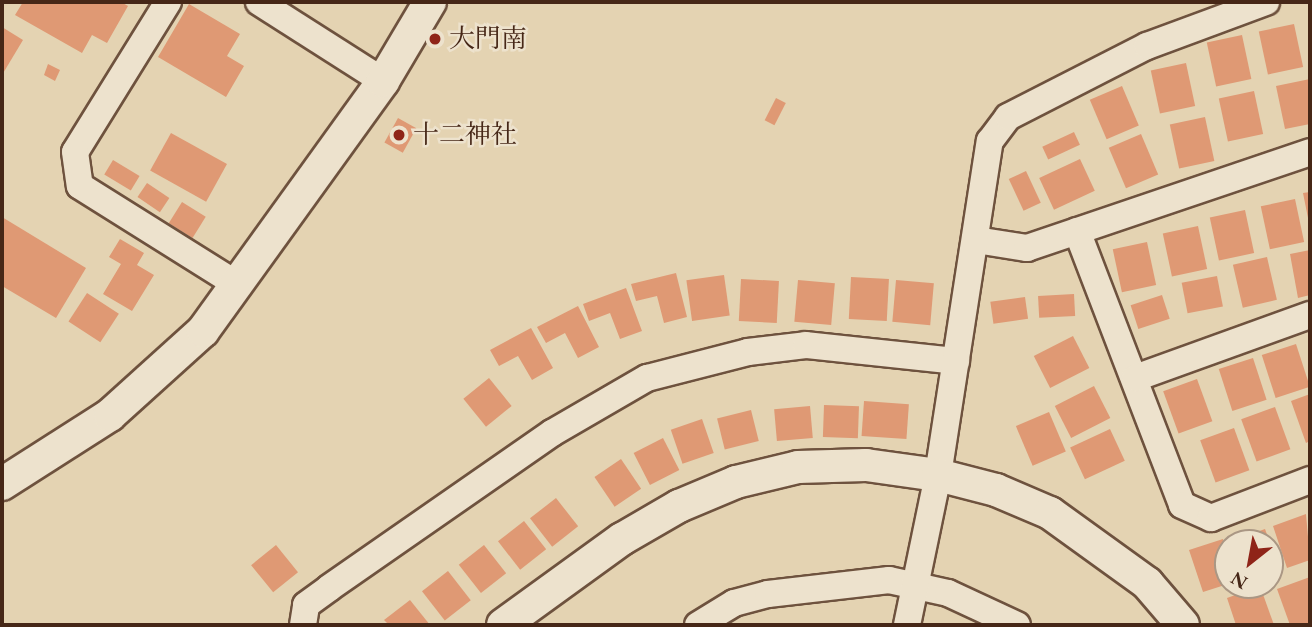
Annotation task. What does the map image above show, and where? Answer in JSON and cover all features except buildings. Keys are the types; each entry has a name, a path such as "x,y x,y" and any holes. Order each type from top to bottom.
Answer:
{"street":[{"path":"168,2 75,152 80,186 238,285"},
{"path":"258,2 383,81"},
{"path":"2,484 110,415 162,373 238,285 383,81 430,2"},
{"path":"907,625 938,475 990,141 1008,117 1147,46 1266,2"},
{"path":"976,240 1027,248 1310,152"},
{"path":"1077,231 1182,505 1211,519 1310,480"},
{"path":"1135,378 1310,314"},
{"path":"303,625 306,605 328,588 552,433 647,378 748,352 806,345 956,361"},
{"path":"503,625 622,539 679,506 736,482 798,467 839,466 938,475 996,490 1050,513 1147,583 1183,625"},
{"path":"698,625 734,603 806,587 889,580 948,593 1017,625"}],"place":[{"name":"大門南","path":"435,39"},
{"name":"十二神社","path":"399,135"}]}
